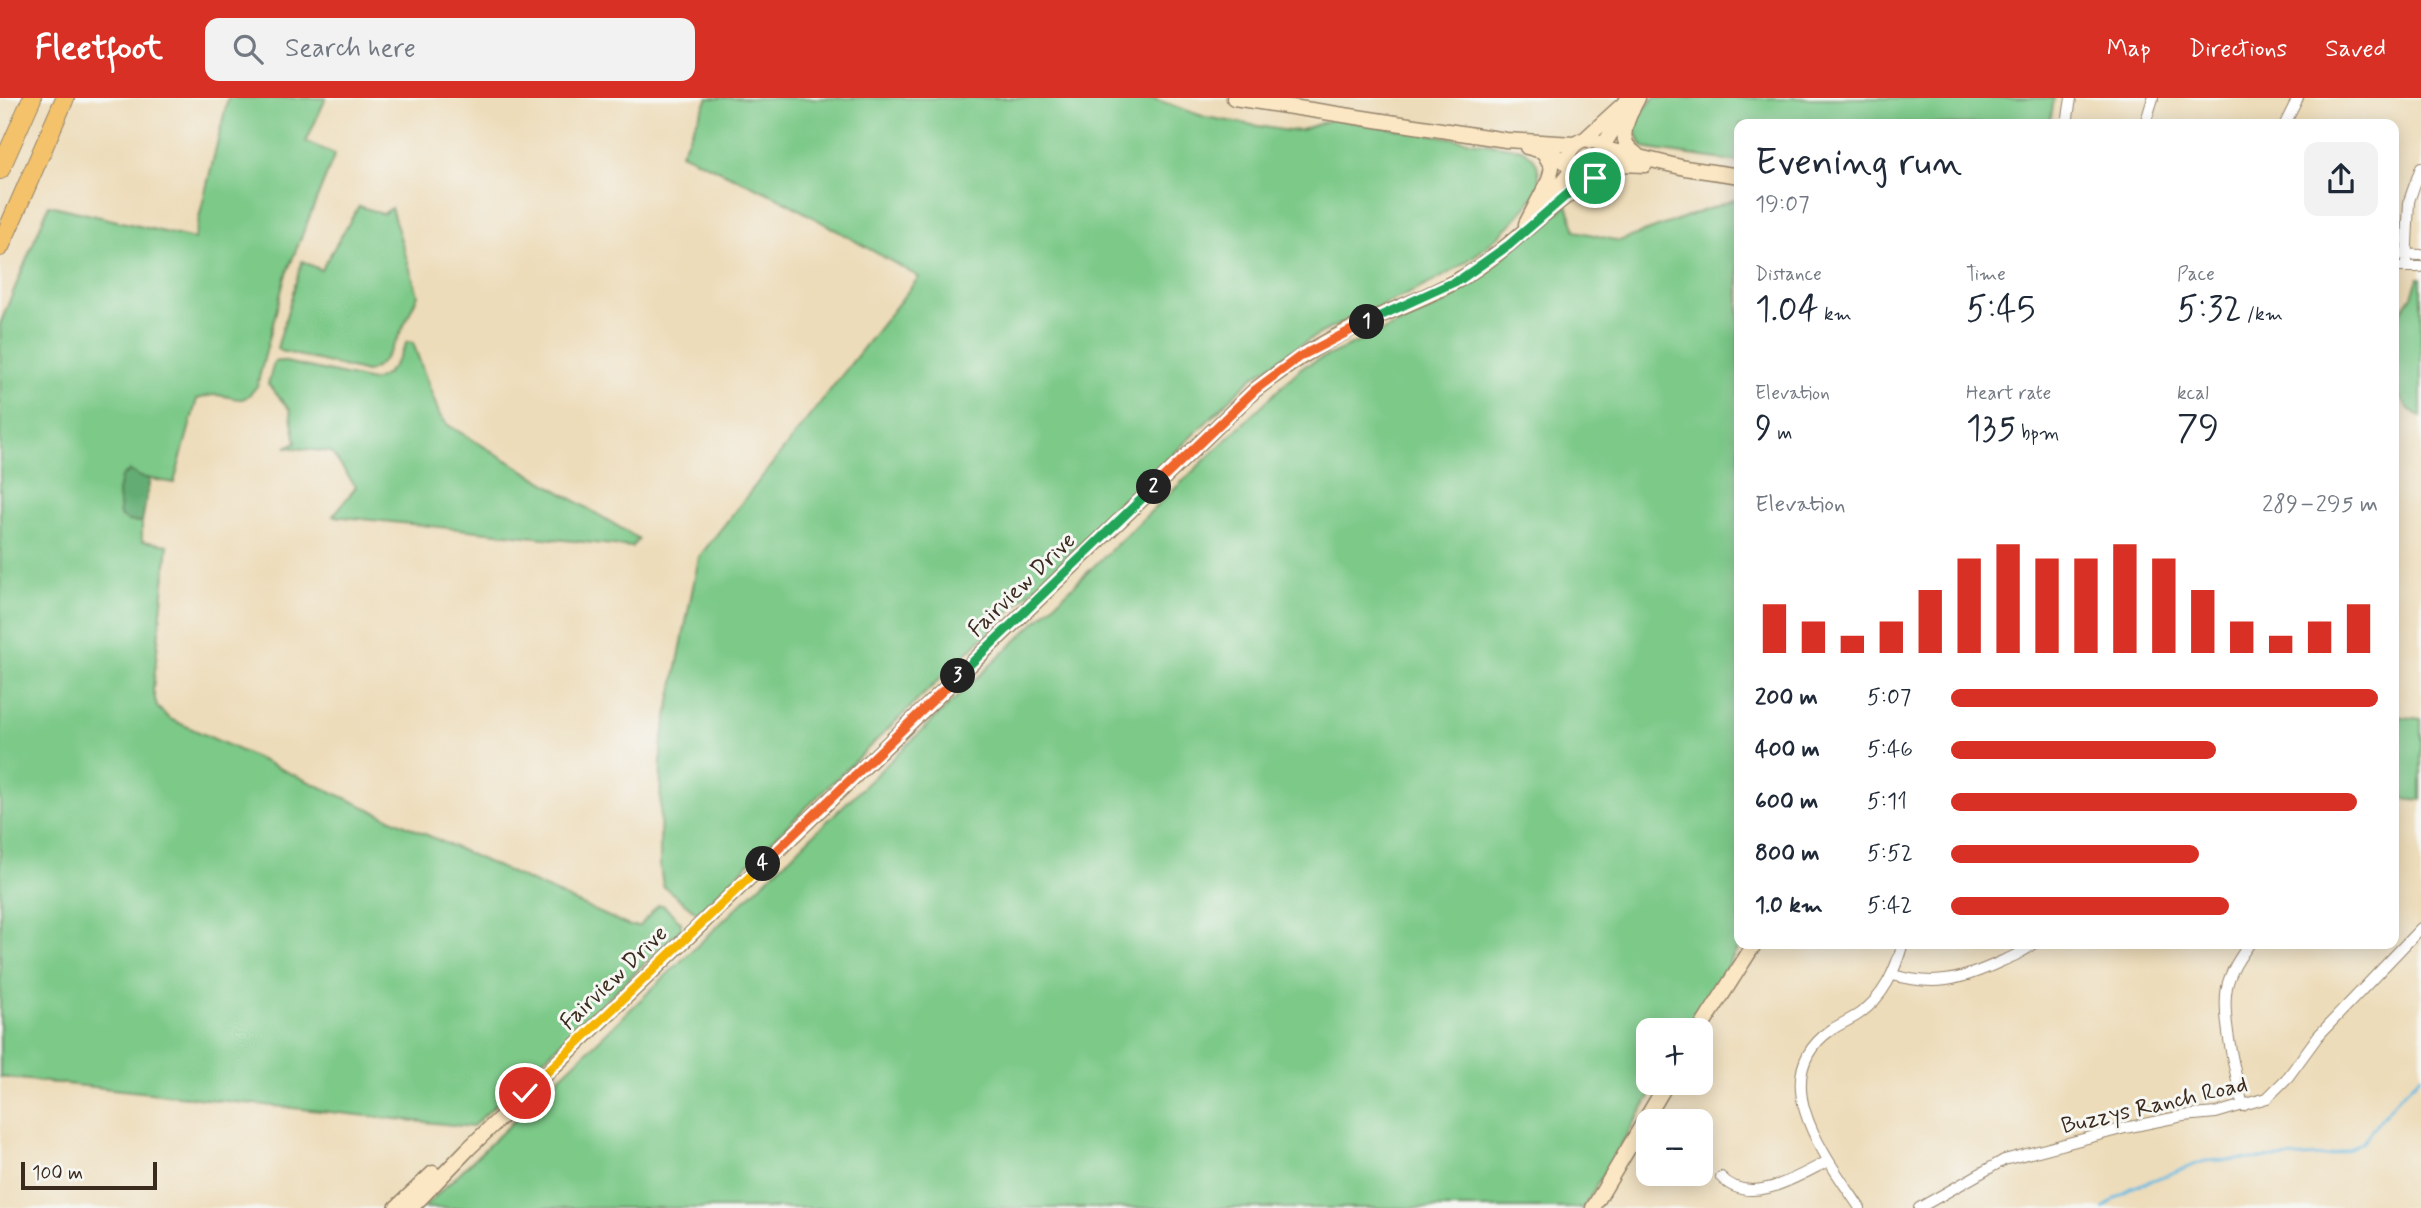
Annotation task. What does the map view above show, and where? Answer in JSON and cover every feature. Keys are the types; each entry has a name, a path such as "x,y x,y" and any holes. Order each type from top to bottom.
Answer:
{"highway":[{"path":"0,170 32,98"},
{"path":"0,247 65,98"}],"main road":[{"path":"1234,98 1506,140 1593,140 1604,148 1685,168"},
{"path":"1570,168 1568,154 1632,98"},
{"path":"1604,148 1632,98"},
{"path":"1638,98 1630,113 1624,135 1626,144 1639,157"},
{"path":"1506,140 1558,157 1580,178 1591,179 1606,168 1608,157 1604,148"},
{"path":"1523,231 1549,180 1552,167 1544,152"},
{"path":"1606,168 1627,164 1734,175"},
{"name":"Fairview Drive","path":"1523,231 1570,168"},
{"name":"Fairview Drive","path":"411,1208 468,1149 1255,390 1299,357 1323,344 1461,279 1509,245 1570,192 1591,179"},
{"path":"1707,1018 1751,949"},
{"path":"1593,1208 1660,1095"},
{"name":"Fairview Drive","path":"396,1208 438,1170 468,1149"}],"street":[{"path":"2068,119 2071,98"},
{"path":"2147,119 2153,98"},
{"path":"2288,119 2298,98"},
{"path":"2406,267 2409,201 2421,167"},
{"path":"2399,254 2421,255"},
{"path":"2399,267 2421,267"},
{"name":"Buzzys Ranch Road","path":"1919,1208 2004,1160 2016,1156 2125,1128 2183,1116 2216,1113 2267,1098 2288,1077 2318,1036 2421,928"},
{"path":"1860,1208 1828,1161 1803,1110 1800,1097 1803,1072 1813,1049 1830,1030 1851,1020 1874,1003 1893,975 1901,949"},
{"path":"1893,975 1922,982 1958,979 2026,949"},
{"path":"2242,1106 2232,1058 2226,1008 2227,986 2246,949"},
{"path":"1721,1177 1734,1189 1764,1190 1777,1187 1828,1161"}],"green space":[{"path":"228,98 326,98 306,142 335,154 285,277 257,386 242,399 215,395 197,399 174,483 140,477 130,471 128,521 142,522 142,541 168,545 153,690 157,707 170,719 629,926 640,926 658,905 663,905 681,922 681,929 472,1127 0,1077 0,324 49,205 194,239"},
{"path":"708,98 1152,98 1205,117 1288,131 1301,130 1333,119 1522,149 1536,162 1539,181 1543,183 1511,224 1485,248 1457,268 1414,291 1319,334 1252,378 697,913 663,886 660,866 661,747 699,557 919,277 777,197 681,153"},
{"path":"1654,98 2054,98 2051,119 1734,119 1734,161 1642,146 1635,129 1643,110"},
{"path":"1734,200 1734,949 1737,949 1697,1018 1636,1018 1636,1095 1651,1095 1642,1109 1636,1109 1636,1120 1583,1208 423,1208 1302,367 1448,302 1567,205 1576,231 1619,241"},
{"path":"359,206 383,214 391,208 418,295 390,352 374,369 366,372 277,348 302,261 321,270"},
{"path":"2418,278 2421,278 2421,417 2409,409 2399,396 2399,314 2412,296"},
{"path":"407,342 413,343 440,416 448,425 639,539 632,547 333,516 356,487 331,452 286,447 296,443 290,410 268,384 274,362 281,361 372,381 389,371"},
{"path":"130,471 150,479 142,522 128,521 120,516 118,492 121,477"},
{"path":"2399,717 2421,719 2421,800 2399,798"}],"waterway":[{"path":"2103,1208 2131,1188 2205,1161 2328,1156 2348,1150 2363,1141 2397,1099 2421,1076"}],"route":[{"path":"525,1093 1255,390 1299,357 1347,331 1461,279 1509,245 1570,192 1595,178"}]}
